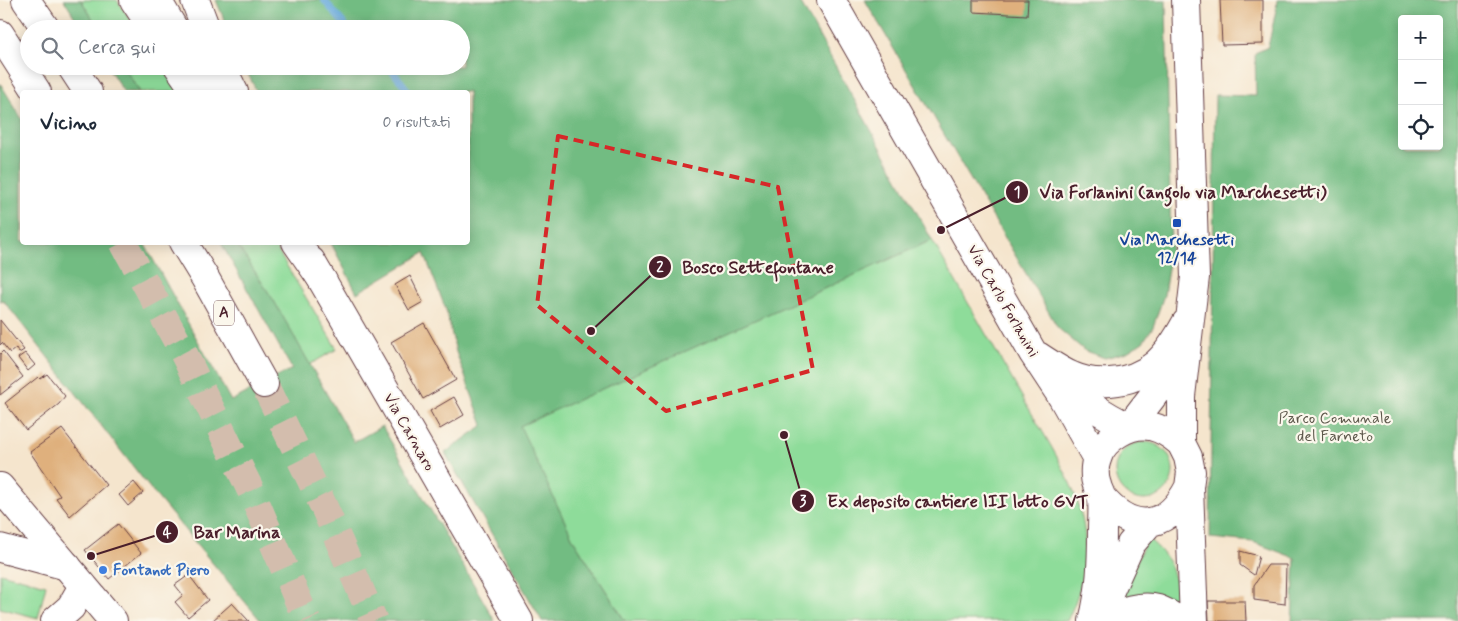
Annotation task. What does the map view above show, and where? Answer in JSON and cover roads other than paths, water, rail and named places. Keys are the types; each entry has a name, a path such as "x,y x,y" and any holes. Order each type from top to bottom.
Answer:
{"main road":[{"path":"26,0 40,20"},
{"path":"134,0 147,20"},
{"path":"157,0 169,20"},
{"path":"195,0 203,20"},
{"name":"Via Carlo Forlanini","path":"831,0 1033,353 1062,397 1097,459"},
{"path":"1181,443 1181,396 1195,276 1186,0"},
{"path":"0,34 20,65"},
{"path":"26,75 36,90"},
{"path":"77,75 87,90"},
{"path":"184,75 195,90"},
{"path":"202,75 211,90"},
{"path":"226,75 233,90"},
{"name":"A","path":"185,245 264,384"},
{"path":"300,245 322,282"},
{"path":"306,245 322,282"},
{"name":"Via Carnaro","path":"322,282 519,621"},
{"path":"1033,353 1073,377 1099,383 1128,380 1151,368 1164,356 1175,343 1192,314"},
{"path":"1189,488 1182,502 1171,512 1162,519 1150,523 1126,518 1112,510 1102,498 1096,483 1097,459 1109,439 1129,427 1144,410 1167,373 1192,314"},
{"path":"1033,353 1073,392 1111,418 1129,427 1154,427 1169,433 1181,443 1188,457 1191,472 1189,488 1189,614"},
{"path":"0,489 113,621"},
{"path":"1095,621 1102,568 1102,498"},
{"path":"1150,523 1168,533 1180,550 1189,614"},
{"path":"1095,621 1131,544 1150,523"},
{"path":"0,548 75,576"},
{"path":"55,621 71,607 75,576"},
{"path":"1106,621 1110,617 1132,608 1159,609 1189,614"}],"waterway":[{"path":"324,0 341,20"},
{"path":"395,75 407,90"}],"tunnel":[{"path":"125,245 184,354 251,491 307,621"},
{"path":"264,384 324,507 374,621"}],"place":[{"name":"Via Marchesetti 12/14","path":"1177,223"},
{"name":"Via Forlanini (angolo via Marchesetti)","path":"941,230"},
{"name":"Bosco Settefontane","path":"591,331"},
{"name":"Ex deposito cantiere III lotto GVT","path":"784,435"},
{"name":"Bar Marina","path":"91,556"},
{"name":"Fontanot Piero","path":"103,570"}],"park label":[{"name":"Parco Comunale del Farneto","path":"1335,427"}]}
